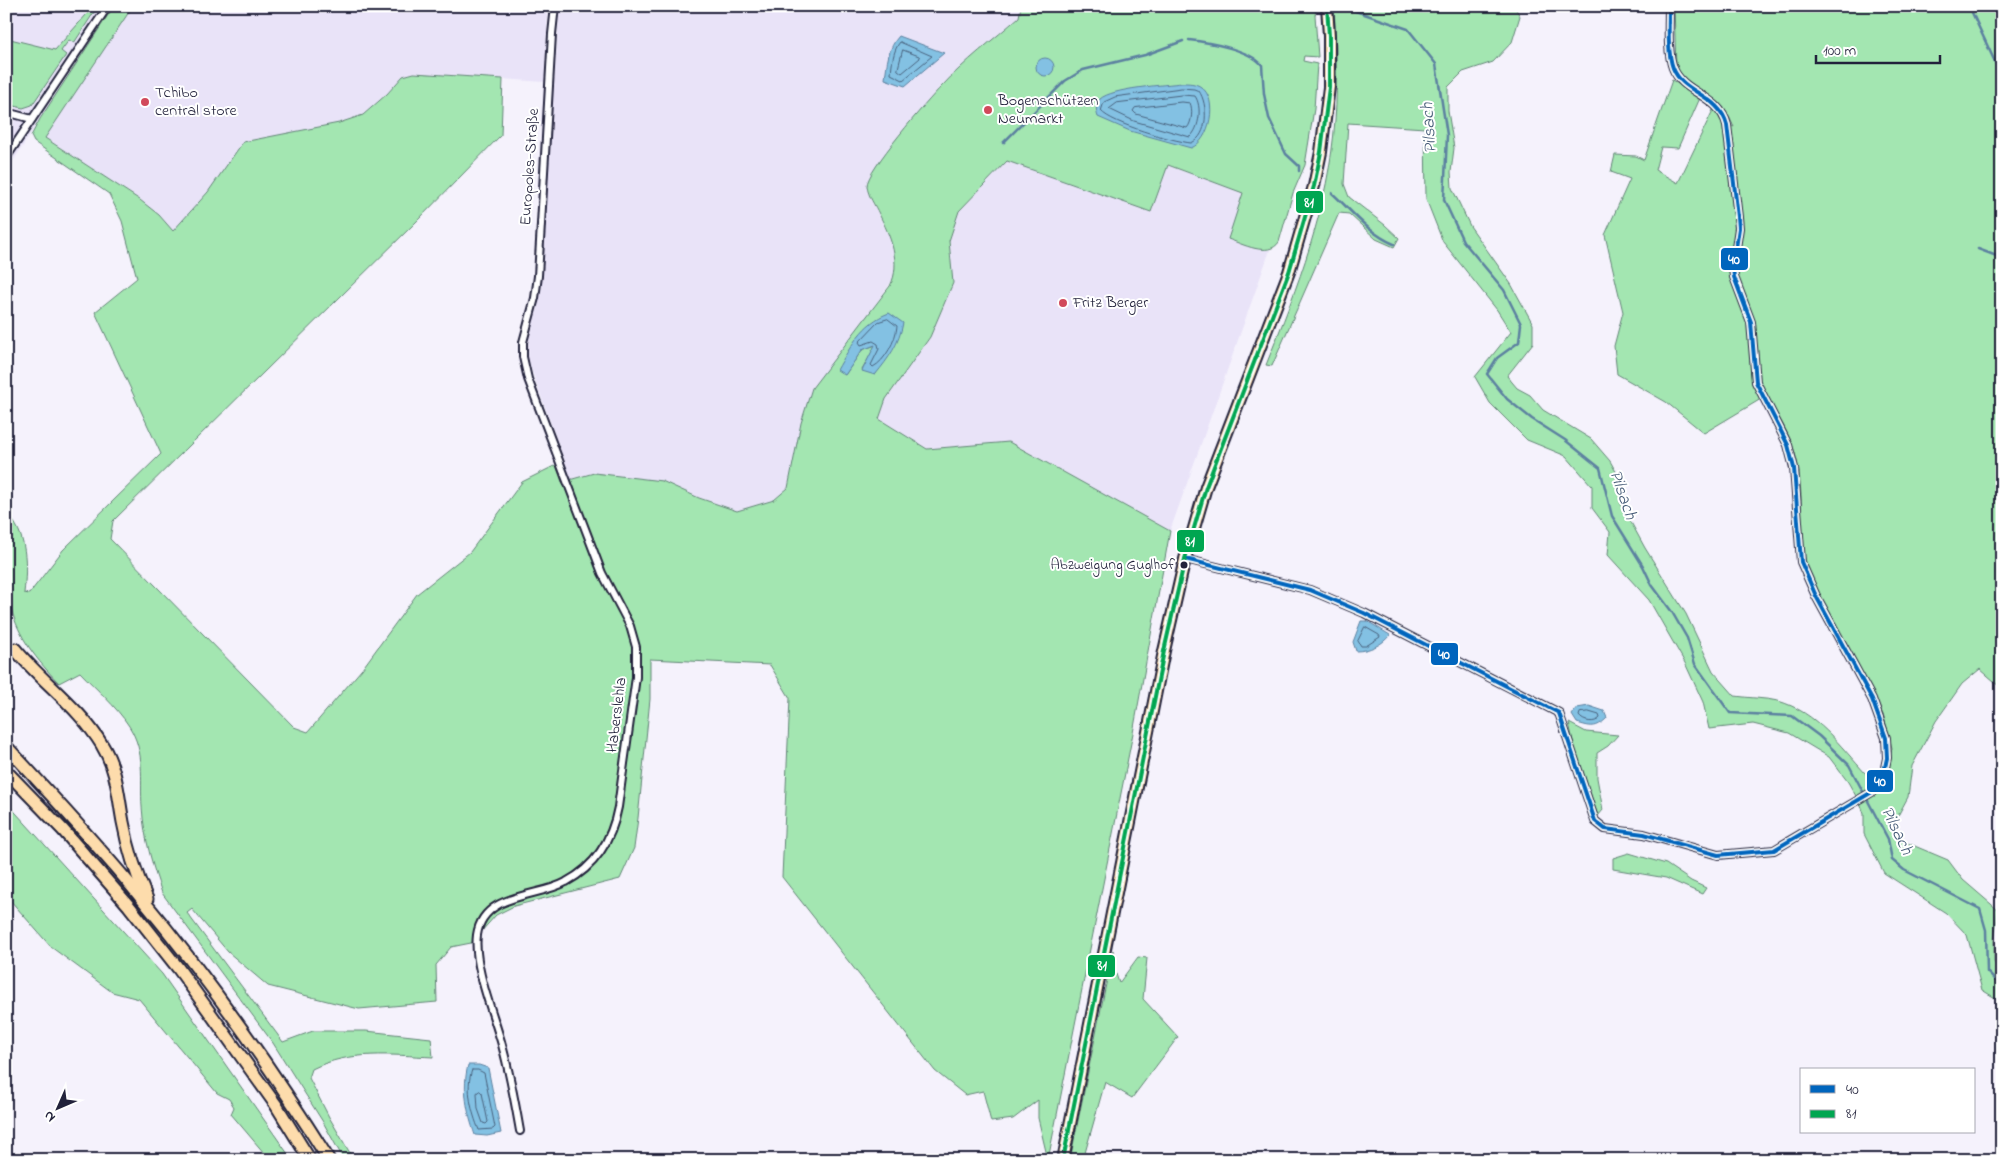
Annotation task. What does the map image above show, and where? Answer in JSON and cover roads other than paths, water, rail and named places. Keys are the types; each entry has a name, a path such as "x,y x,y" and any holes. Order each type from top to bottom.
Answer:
{"highway":[{"path":"15,649 31,669 88,724 103,746 114,770 134,869 151,909"},
{"path":"6,746 74,820 151,909 196,966 289,1096 329,1160"},
{"path":"6,771 63,830 129,906 172,960 276,1105 310,1160"}],"main road":[{"path":"1063,1160 1160,671 1185,559 1206,488 1289,272 1312,196 1321,152 1329,88 1327,6"}],"street":[{"path":"6,158 108,6"},
{"name":"Europoles-Straße","path":"525,329 535,298 538,276 552,34 556,6"},
{"path":"1185,559 1310,590 1364,613 1559,713 1595,821 1605,829 1644,834 1718,855 1774,850 1872,792 1883,777 1887,758 1886,738 1872,699 1816,596 1801,562 1794,468 1788,446 1756,382 1751,322 1734,277 1733,268 1738,216 1726,119 1707,97 1682,81 1673,69 1669,34 1669,6"},
{"path":"6,112 32,119"},
{"name":"Haberslehla","path":"520,1131 510,1076 478,957 478,933 485,917 499,904 554,888 579,874 589,866 609,838 615,824 618,807 637,660 636,647 630,626 602,573 537,407 523,357 525,329"}],"water":[{"path":"899,36 944,53 905,86 885,79 890,51"},
{"path":"1041,58 1049,58 1054,63 1052,74 1041,76 1036,71 1036,63"},
{"path":"1182,83 1201,87 1207,93 1210,101 1211,110 1207,129 1198,144 1191,148 1130,131 1098,117 1097,103 1106,95 1139,88"},
{"path":"889,313 903,323 893,350 875,375 862,371 875,345 862,350 845,375 837,370 852,344 864,329"},
{"path":"1361,621 1367,621 1390,635 1375,647 1356,651 1353,642"},
{"path":"1589,706 1604,711 1607,718 1600,724 1593,726 1577,723 1572,715 1577,708"},
{"path":"468,1065 479,1065 488,1068 501,1133 487,1136 475,1135 465,1092"}],"waterway":[{"name":"Pilsach","path":"1341,6 1408,29 1436,64 1447,135 1444,200 1463,241 1504,290 1521,324 1519,342 1497,358 1487,374 1507,399 1532,419 1565,440 1600,468 1612,516 1643,566 1652,585 1672,612 1687,638 1695,664 1730,713 1792,716 1819,736 1849,765 1888,839 1892,860 1904,870 1980,909 1986,930 1987,972 2002,987"},
{"path":"1969,6 2002,77"},
{"path":"1189,40 1239,51 1262,65 1264,94 1269,118 1286,154 1299,166 1299,171"},
{"path":"1003,143 1065,81 1083,70 1145,55 1183,41"},
{"path":"1332,193 1368,228 1394,244"},
{"path":"1978,249 2002,258"}],"place":[{"name":"Tchibo central store","path":"145,102"},
{"name":"Bogenschützen Neumarkt","path":"988,110"},
{"name":"Fritz Berger","path":"1063,303"},
{"name":"Abzweigung Guglhof","path":"1184,565"}]}
